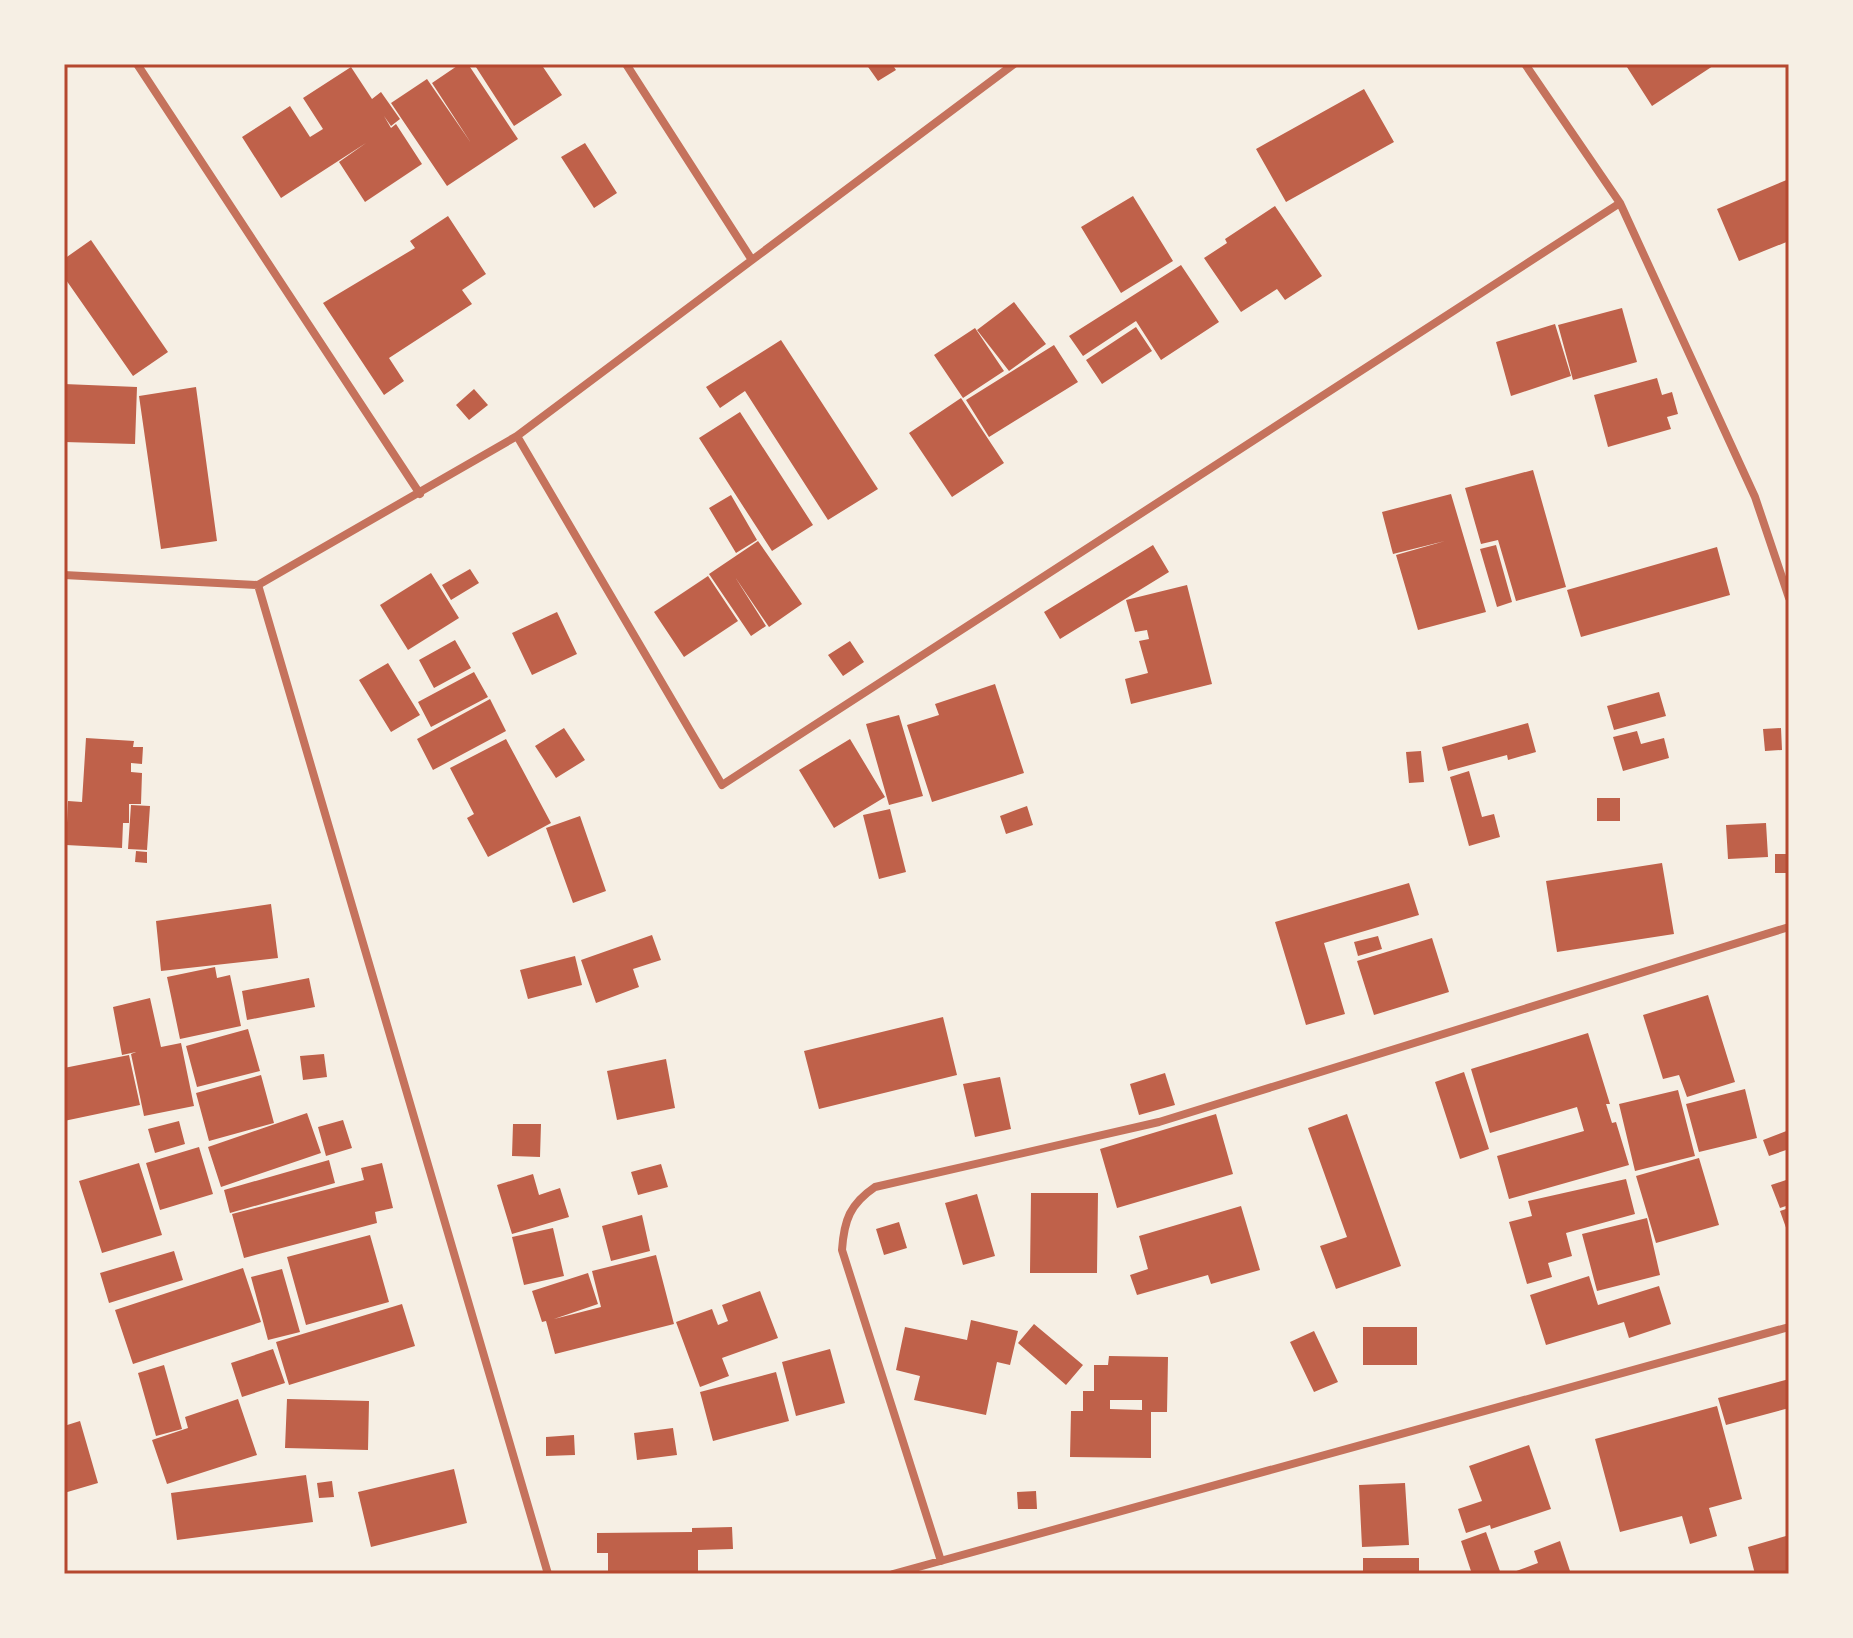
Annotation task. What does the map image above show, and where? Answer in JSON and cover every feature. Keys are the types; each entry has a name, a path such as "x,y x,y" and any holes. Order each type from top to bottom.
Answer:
{"street":[{"path":"137,64 420,494"},
{"path":"626,64 752,260"},
{"path":"64,575 258,585 517,436 1014,64"},
{"path":"1525,64 1620,203 1755,497 1789,598"},
{"path":"517,436 722,785 1620,203"},
{"path":"258,585 548,1574"},
{"path":"941,1561 842,1250 844,1226 854,1201 875,1187 1159,1122 1789,927"},
{"path":"893,1574 1789,1327"}],"building":[{"path":"460,64 468,64 518,139 447,186 391,103 427,79 471,143 432,83"},
{"path":"474,64 541,64 562,95 514,126"},
{"path":"866,64 892,64 896,70 878,81"},
{"path":"1625,64 1716,64 1652,106"},
{"path":"351,67 372,99 381,92 400,119 391,126 384,116 391,128 396,124 422,164 365,202 339,162 366,143 281,198 242,137 290,106 310,137 323,129 303,98"},
{"path":"1364,89 1394,142 1286,202 1256,149"},
{"path":"585,143 617,193 594,208 561,157"},
{"path":"1789,179 1789,241 1739,261 1717,209"},
{"path":"1133,196 1173,261 1121,293 1081,227"},
{"path":"1275,206 1322,276 1285,300 1277,289 1241,312 1204,258 1227,243 1225,239"},
{"path":"448,216 486,274 462,290 472,304 389,358 404,381 384,395 323,303 415,248 410,241"},
{"path":"91,240 168,352 133,376 64,277 64,259"},
{"path":"1181,265 1219,322 1161,360 1136,321 1083,356 1069,336"},
{"path":"1014,302 1046,344 1009,371 977,330"},
{"path":"1622,308 1637,362 1573,380 1558,325"},
{"path":"1555,324 1571,376 1511,396 1496,342"},
{"path":"1136,327 1152,351 1102,384 1086,360"},
{"path":"975,328 1004,371 963,398 934,355"},
{"path":"781,340 878,489 828,520 745,391 720,408 706,387"},
{"path":"1054,345 1078,382 989,437 966,400"},
{"path":"1657,378 1662,395 1672,392 1678,414 1667,417 1671,429 1608,447 1594,395"},
{"path":"64,384 137,387 135,444 64,442"},
{"path":"196,387 217,541 161,549 139,396"},
{"path":"474,389 488,405 469,420 456,405"},
{"path":"961,398 1004,463 952,497 909,433"},
{"path":"740,412 813,525 772,551 699,438"},
{"path":"1533,470 1566,587 1516,601 1498,540 1481,544 1465,488"},
{"path":"1451,494 1486,612 1418,630 1396,555 1445,541 1393,554 1382,512"},
{"path":"731,495 757,540 736,553 709,508"},
{"path":"758,541 802,604 769,627 735,577 766,626 751,636 709,574"},
{"path":"1153,545 1169,572 1060,639 1044,612"},
{"path":"1496,545 1512,602 1497,607 1480,549"},
{"path":"1717,547 1730,595 1581,637 1567,590"},
{"path":"470,569 479,583 451,600 442,585"},
{"path":"431,573 459,618 408,650 380,605"},
{"path":"708,576 738,621 684,657 654,612"},
{"path":"1187,585 1212,684 1131,704 1125,679 1148,673 1139,641 1149,639 1147,630 1135,632 1126,600"},
{"path":"557,612 577,654 532,675 512,633"},
{"path":"455,640 471,668 434,688 419,660"},
{"path":"850,641 864,662 843,676 828,655"},
{"path":"388,663 420,715 391,732 359,680"},
{"path":"474,672 488,697 431,727 418,702"},
{"path":"995,684 1024,773 932,802 907,725 939,715 935,704"},
{"path":"1659,692 1666,716 1614,730 1607,706"},
{"path":"490,699 506,731 433,770 417,739"},
{"path":"899,715 923,796 889,805 866,724"},
{"path":"1528,723 1536,752 1508,760 1507,755 1448,771 1442,747"},
{"path":"564,728 585,760 556,778 535,746"},
{"path":"1781,728 1782,750 1765,751 1763,729"},
{"path":"1637,731 1641,744 1664,738 1669,758 1623,771 1613,737"},
{"path":"86,738 134,741 133,747 143,747 142,764 131,763 131,772 142,773 141,804 129,804 129,823 123,823 122,848 66,845 68,801 82,802"},
{"path":"506,739 551,823 488,857 467,818 474,814 450,768"},
{"path":"850,739 885,797 834,828 799,770"},
{"path":"1421,751 1424,782 1409,783 1406,752"},
{"path":"1469,771 1482,817 1494,814 1500,837 1469,846 1450,777"},
{"path":"1597,798 1620,798 1620,821 1597,821"},
{"path":"131,805 150,806 147,850 128,849"},
{"path":"1027,806 1033,825 1006,834 1000,816"},
{"path":"890,809 906,872 879,879 863,815"},
{"path":"580,816 606,891 573,903 546,828"},
{"path":"1766,823 1768,857 1728,859 1726,825"},
{"path":"136,851 147,852 147,863 135,862"},
{"path":"1775,854 1789,854 1789,873 1775,873"},
{"path":"1662,863 1674,934 1557,952 1546,881"},
{"path":"1409,883 1419,915 1324,943 1345,1014 1306,1025 1275,922"},
{"path":"271,904 278,958 161,971 156,921"},
{"path":"652,935 661,960 633,969 639,987 596,1003 581,960"},
{"path":"1378,936 1382,949 1358,956 1354,942"},
{"path":"1432,938 1449,992 1374,1015 1357,961"},
{"path":"575,956 582,985 528,999 520,970"},
{"path":"215,967 217,978 230,975 241,1026 180,1039 167,977"},
{"path":"309,978 315,1007 247,1020 242,991"},
{"path":"1708,995 1735,1082 1687,1097 1679,1075 1663,1079 1643,1015"},
{"path":"150,998 161,1047 181,1043 194,1106 144,1116 131,1054 136,1052 122,1055 113,1007"},
{"path":"943,1017 957,1075 819,1109 804,1051"},
{"path":"248,1029 260,1071 197,1087 186,1046"},
{"path":"1588,1033 1610,1104 1606,1104 1612,1123 1616,1122 1629,1165 1509,1199 1497,1156 1584,1131 1577,1107 1490,1133 1471,1069"},
{"path":"324,1054 327,1077 303,1080 300,1056"},
{"path":"129,1055 140,1105 64,1121 64,1068"},
{"path":"666,1059 675,1108 617,1120 607,1071"},
{"path":"1464,1072 1489,1149 1460,1159 1435,1082"},
{"path":"1165,1073 1175,1105 1139,1115 1130,1084"},
{"path":"261,1075 274,1123 209,1141 196,1093"},
{"path":"1000,1077 1011,1129 975,1137 963,1084"},
{"path":"1745,1089 1757,1138 1699,1152 1686,1104"},
{"path":"1678,1090 1695,1156 1635,1171 1619,1104"},
{"path":"307,1113 321,1153 221,1187 208,1147"},
{"path":"1216,1114 1233,1174 1117,1208 1100,1149"},
{"path":"1347,1114 1401,1266 1336,1289 1320,1246 1347,1237 1308,1128"},
{"path":"343,1120 352,1148 326,1156 318,1127"},
{"path":"179,1121 185,1144 155,1153 148,1129"},
{"path":"513,1124 541,1124 540,1157 512,1156"},
{"path":"1789,1130 1789,1149 1769,1156 1763,1140"},
{"path":"199,1147 213,1194 160,1210 146,1163"},
{"path":"1699,1158 1719,1225 1656,1243 1636,1176"},
{"path":"329,1160 335,1183 230,1213 224,1190"},
{"path":"139,1163 162,1235 102,1253 79,1181"},
{"path":"382,1163 393,1208 375,1212 377,1223 244,1258 232,1214 364,1180 361,1168"},
{"path":"661,1164 668,1187 638,1195 631,1172"},
{"path":"533,1174 539,1195 560,1188 569,1217 512,1234 497,1185"},
{"path":"1626,1179 1635,1214 1566,1233 1572,1256 1548,1263 1552,1277 1527,1284 1509,1222 1532,1216 1528,1201"},
{"path":"1789,1179 1789,1205 1780,1208 1771,1185"},
{"path":"1031,1193 1098,1193 1097,1273 1030,1273"},
{"path":"977,1194 995,1256 963,1265 945,1203"},
{"path":"1241,1206 1260,1270 1211,1284 1208,1275 1137,1295 1130,1275 1148,1269 1139,1236"},
{"path":"1789,1208 1789,1236 1780,1211"},
{"path":"642,1215 650,1251 611,1261 602,1226"},
{"path":"1647,1218 1660,1275 1597,1291 1582,1234"},
{"path":"899,1222 907,1248 884,1255 876,1229"},
{"path":"553,1228 564,1276 524,1285 512,1237"},
{"path":"370,1235 389,1302 306,1325 287,1257"},
{"path":"174,1251 183,1280 109,1303 100,1273"},
{"path":"656,1255 674,1324 555,1354 546,1321 542,1322 532,1291 588,1273 598,1304 554,1319 601,1307 592,1271"},
{"path":"243,1268 261,1322 133,1364 115,1310"},
{"path":"282,1269 300,1332 268,1340 251,1277"},
{"path":"1589,1276 1598,1305 1659,1286 1671,1324 1629,1338 1624,1322 1546,1345 1530,1295"},
{"path":"760,1291 778,1338 722,1358 729,1376 700,1387 676,1322 712,1309 718,1325 728,1321 722,1305"},
{"path":"402,1304 415,1346 289,1385 276,1342"},
{"path":"971,1320 1018,1331 1010,1365 997,1362 986,1415 914,1400 920,1376 896,1370 905,1327 967,1340"},
{"path":"1034,1324 1083,1365 1066,1385 1018,1343"},
{"path":"1363,1327 1417,1327 1417,1365 1363,1365"},
{"path":"1314,1331 1338,1382 1314,1392 1290,1342"},
{"path":"273,1349 285,1383 242,1397 231,1363"},
{"path":"830,1349 845,1403 796,1416 782,1362"},
{"path":"1109,1356 1168,1357 1167,1412 1151,1412 1151,1458 1070,1457 1071,1411 1083,1411 1083,1391 1094,1391 1094,1365 1108,1365","holes":["1110,1400 1142,1400 1142,1410 1110,1409"]},
{"path":"164,1365 182,1429 156,1436 138,1373"},
{"path":"776,1372 789,1421 713,1441 700,1392"},
{"path":"1789,1379 1789,1408 1726,1425 1718,1398"},
{"path":"238,1399 257,1455 167,1484 152,1440 188,1428 185,1417"},
{"path":"287,1399 369,1401 368,1450 285,1448"},
{"path":"1717,1406 1742,1499 1709,1508 1717,1536 1690,1544 1682,1516 1620,1532 1595,1439"},
{"path":"80,1421 98,1483 64,1493 64,1426"},
{"path":"673,1428 677,1455 637,1460 634,1433"},
{"path":"574,1435 575,1455 546,1456 546,1437"},
{"path":"1529,1445 1551,1509 1491,1529 1490,1525 1466,1533 1458,1509 1482,1501 1469,1466"},
{"path":"454,1469 467,1523 371,1547 358,1492"},
{"path":"306,1475 313,1522 177,1540 171,1493"},
{"path":"332,1481 334,1497 319,1498 317,1483"},
{"path":"1405,1483 1409,1545 1362,1547 1359,1485"},
{"path":"1036,1491 1037,1509 1018,1509 1017,1492"},
{"path":"732,1527 733,1549 698,1550 698,1574 608,1574 608,1553 597,1553 597,1533 692,1532 692,1528"},
{"path":"1486,1532 1501,1574 1472,1574 1461,1541"},
{"path":"1786,1536 1789,1574 1755,1574 1748,1547"},
{"path":"1560,1541 1571,1574 1508,1574 1538,1563 1534,1551"},
{"path":"1363,1558 1419,1558 1419,1574 1363,1574"}]}
